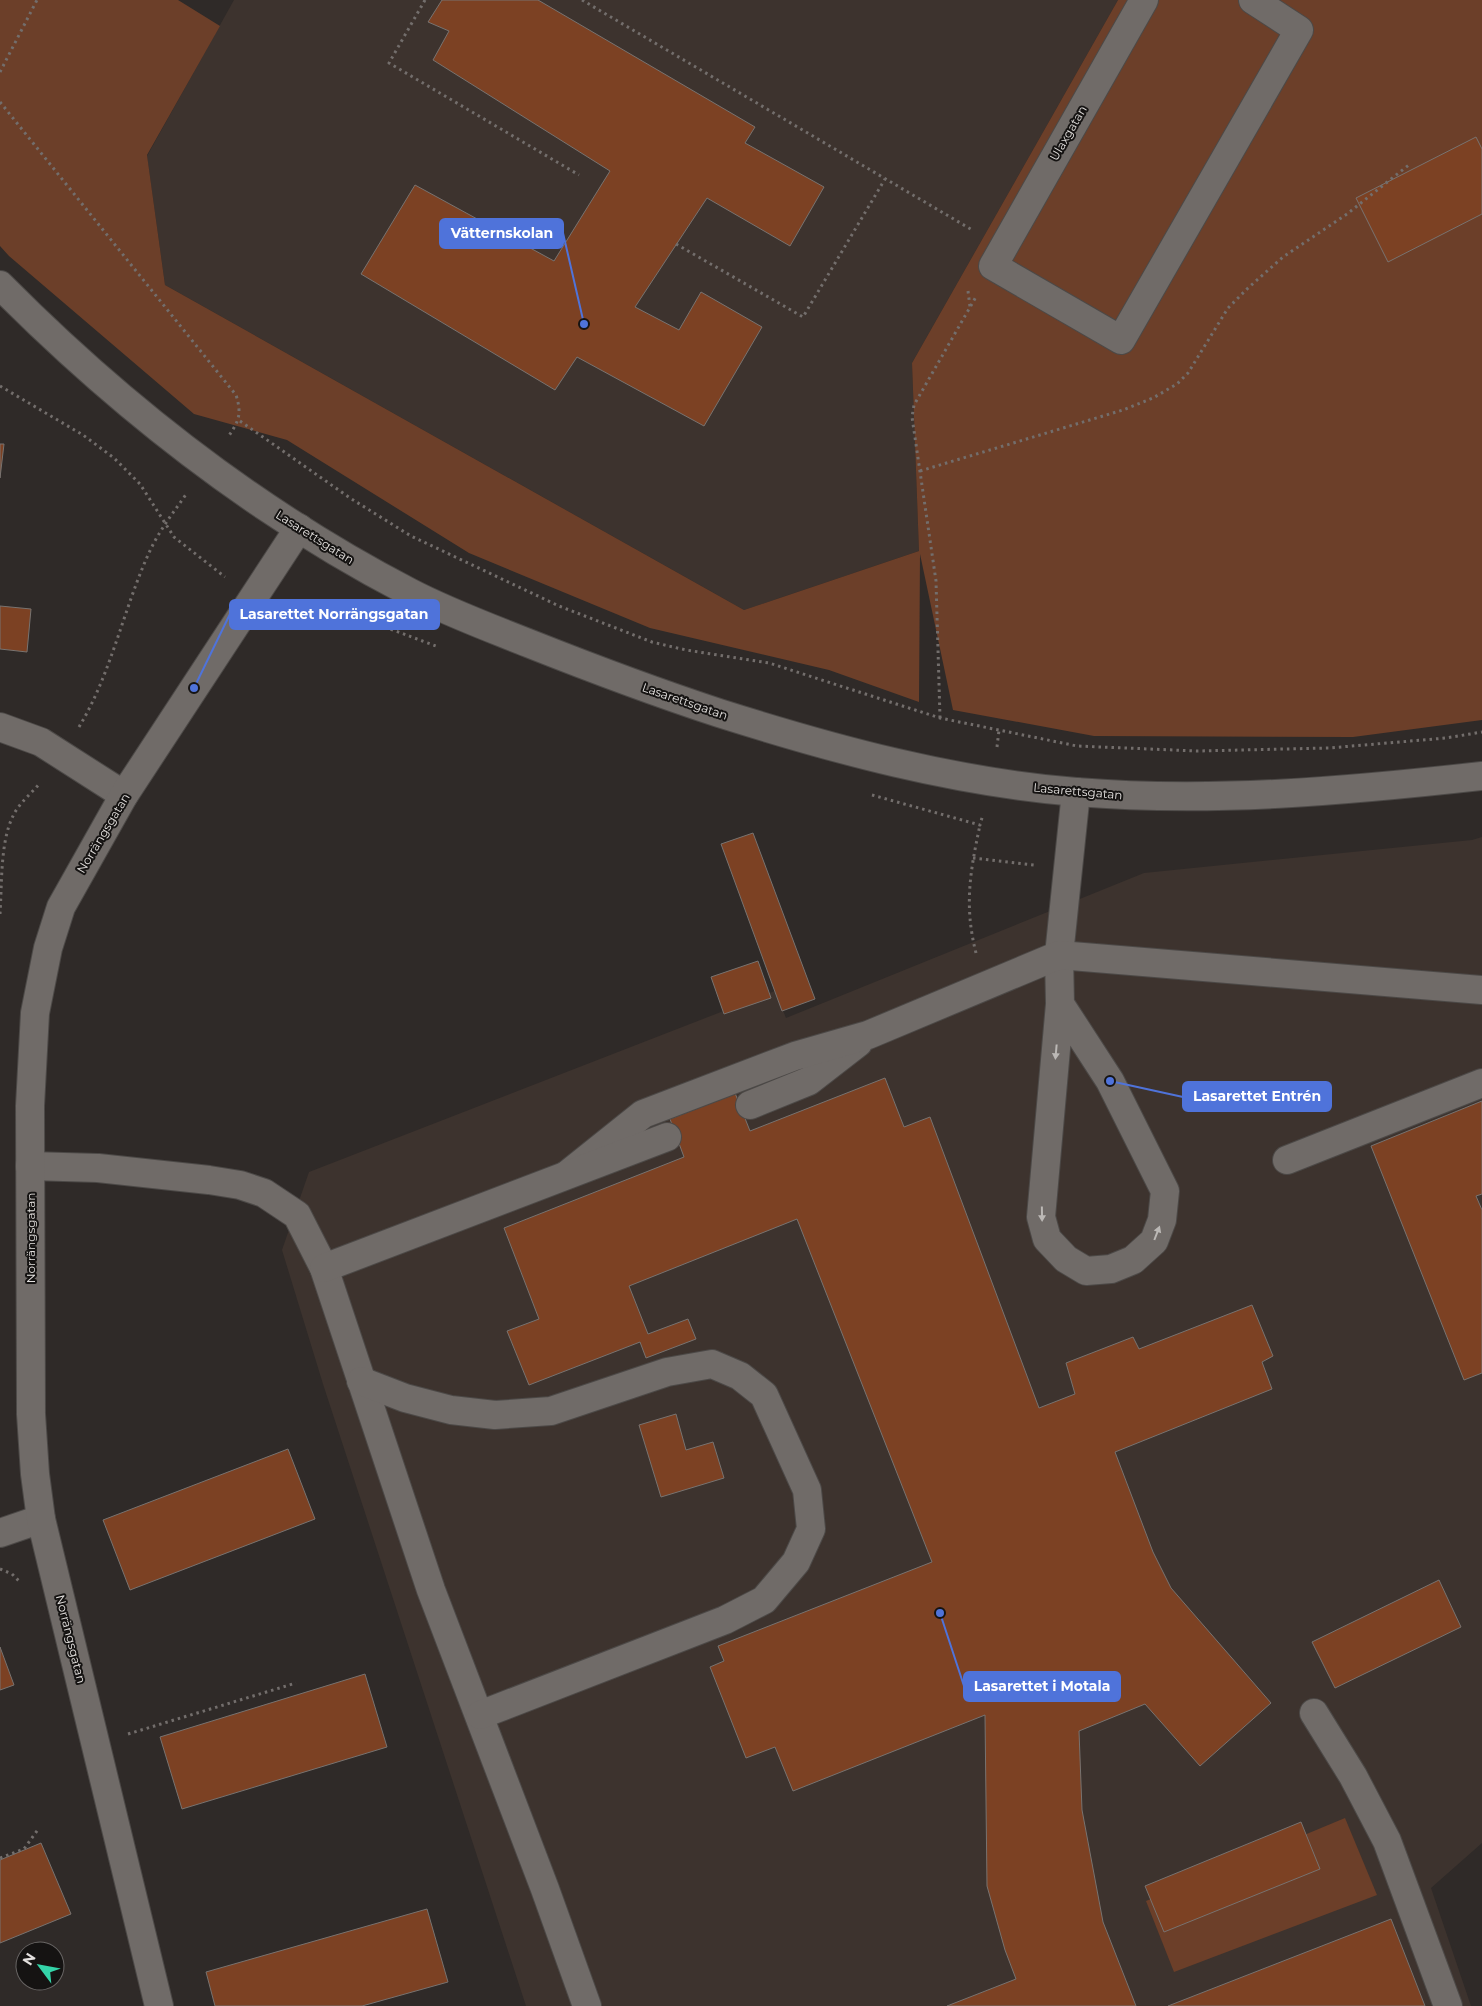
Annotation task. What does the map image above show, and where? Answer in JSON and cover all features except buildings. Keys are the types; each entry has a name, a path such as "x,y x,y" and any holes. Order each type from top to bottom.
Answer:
{"street":[{"name":"Ulaxgatan","path":"992,266 1144,0"},
{"path":"992,266 1121,340 1299,30 1253,0"},
{"name":"Lasarettsgatan","path":"0,285 125,401 207,466 353,562 463,618 672,698 787,734 937,773 992,783 1076,792 1130,795 1242,796 1329,792 1482,776"},
{"name":"Norrängsgatan","path":"159,2006 41,1519 35,1474 31,1414 30,1166 35,1014 48,948 61,907 124,795 299,528"},
{"path":"0,727 35,740 124,795"},
{"path":"1060,1004 1110,1081 1165,1191 1162,1220 1154,1241 1133,1260 1111,1269 1086,1271 1066,1259 1047,1239 1041,1217 1060,1004 1059,955 1076,792"},
{"path":"568,1174 643,1114 795,1056 868,1035 985,988 1059,955 1482,990"},
{"path":"750,1105 810,1081 868,1035"},
{"path":"1286,1160 1482,1083"},
{"path":"324,1268 667,1137"},
{"path":"30,1166 98,1168 209,1180 264,1193 297,1215 324,1268 431,1590 546,1889 587,2006"},
{"path":"361,1381 405,1398 451,1410 495,1415 551,1411 667,1372 712,1364 740,1376 764,1395 806,1490 811,1529 796,1562 764,1600 724,1620 480,1715"},
{"path":"0,1533 41,1519"},
{"path":"1314,1713 1353,1776 1387,1841 1448,2006"}],"path":[{"path":"0,72 37,0"},
{"path":"425,0 389,63 579,175"},
{"path":"582,0 975,232"},
{"path":"0,102 236,394 241,409 240,421 157,538 96,692 62,755 12,816 7,833 0,914"},
{"path":"920,471 1123,410 1153,398 1177,384 1188,373 1228,308 1248,288 1283,257 1347,214 1410,164"},
{"path":"676,244 803,317 885,179"},
{"path":"940,718 936,580 912,416 914,405 992,266"},
{"path":"240,421 350,498 411,536 559,606 652,642 686,650 769,663 940,718 1077,746 1197,751 1329,748 1446,738 1482,732"},
{"path":"980,825 973,858 969,899 973,939 985,988"},
{"path":"973,858 1068,868"},
{"path":"96,1744 296,1683"},
{"path":"0,1858 24,1849 39,1828"}],"shaded area":[{"path":"0,0 178,0 220,26 147,155 165,285 744,610 919,551 912,363 1118,0 1482,0 1482,720 1353,737 1094,736 953,710 920,554 919,702 829,670 650,628 469,553 287,440 194,414 9,256 0,246"},
{"path":"234,0 1118,0 912,363 919,551 744,610 165,285 147,156"},
{"path":"1482,837 1482,1843 1431,1888 1471,2006 526,2006 323,1384 282,1250 309,1172 775,991 786,1018 1144,873 1472,840"},
{"path":"1345,1818 1377,1895 1174,1972 1146,1901"}],"place":[{"name":"Vätternskolan","path":"584,324"},
{"name":"Lasarettet Norrängsgatan","path":"194,688"},
{"name":"Lasarettet Entrén","path":"1110,1081"},
{"name":"Lasarettet i Motala","path":"940,1613"}]}
